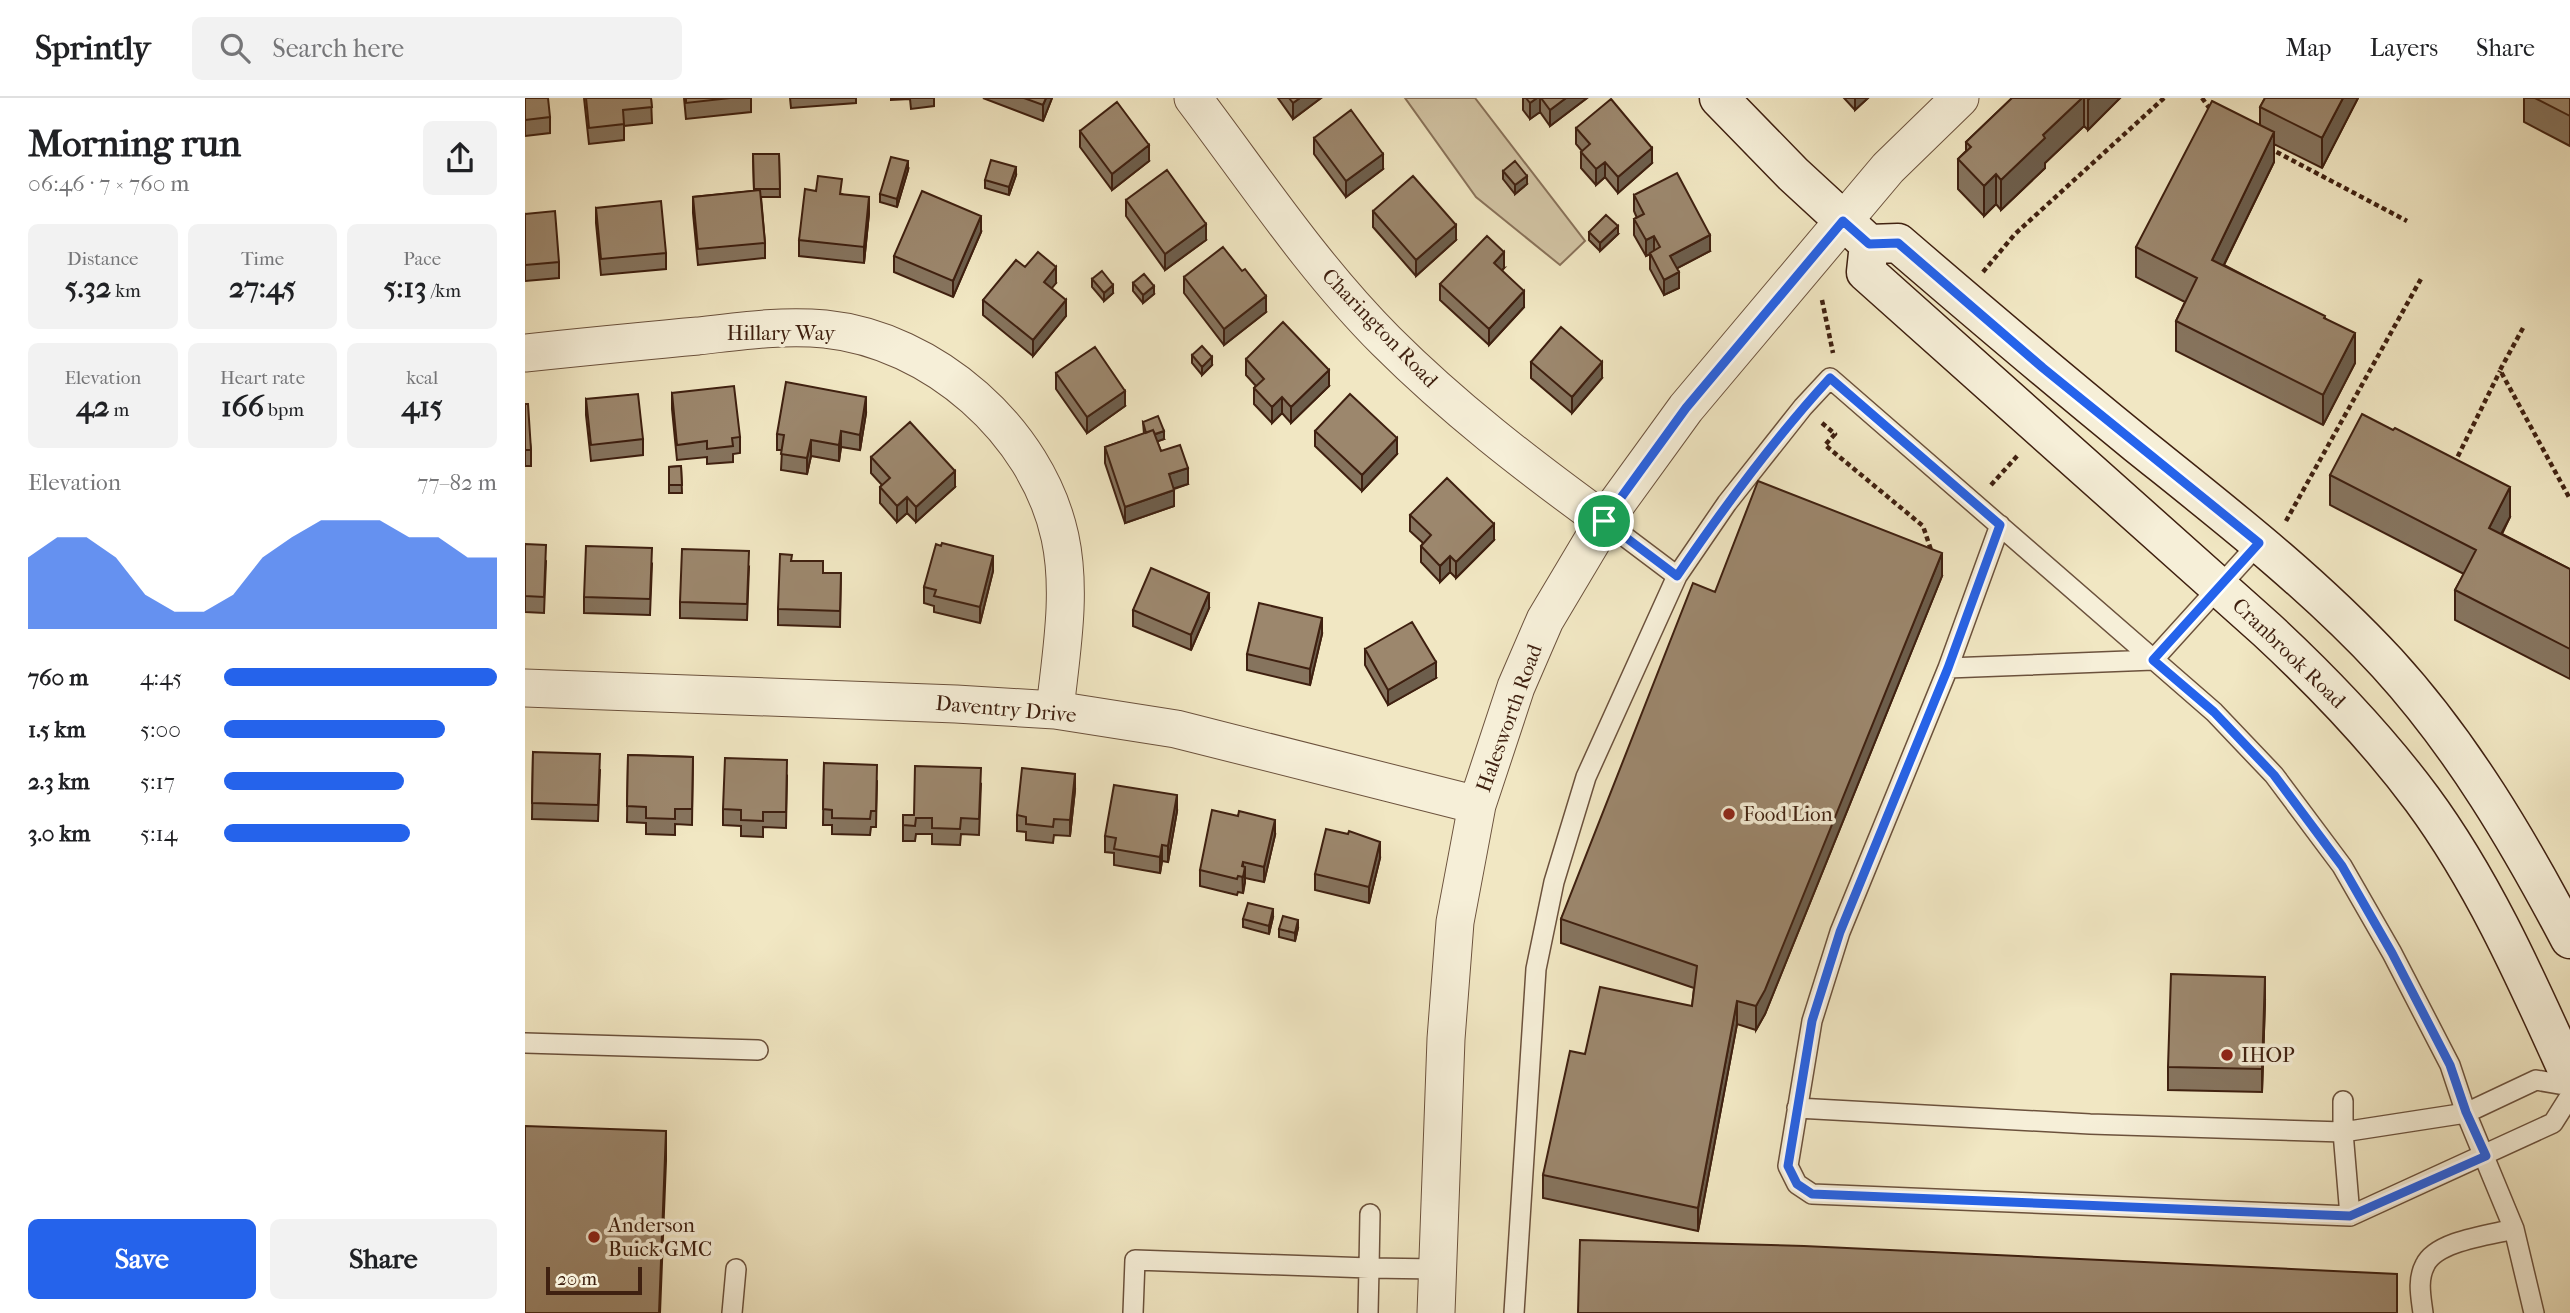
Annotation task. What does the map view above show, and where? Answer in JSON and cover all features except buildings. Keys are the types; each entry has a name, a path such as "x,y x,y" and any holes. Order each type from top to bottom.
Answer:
{"street":[{"name":"Charington Road","path":"1193,98 1328,277 1385,340 1520,460 1604,521"},
{"path":"1719,98 1793,174 1856,233 1898,243 2043,368 2259,543 2335,611 2387,664 2430,715 2477,778 2537,876 2570,940"},
{"name":"Halesworth Road","path":"1436,1313 1449,980 1460,895 1478,805 1517,687 1545,620 1604,521 1686,408 1856,233 1888,168 1960,98"},
{"name":"Cranbrook Road","path":"1856,233 1866,272 2220,586 2327,688 2388,756 2422,799 2458,852 2516,958 2570,1076"},
{"name":"Hillary Way","path":"525,353 760,329 825,329 870,338 925,361 975,397 1014,439 1042,482 1059,537 1066,596 1055,710"},
{"name":"Daventry Drive","path":"525,688 1055,710 1175,729 1478,805"}],"lane":[{"path":"1514,1313 1536,969 1554,882 1586,777 1677,576 1727,503 1803,407 1830,378 2214,712 2274,775 2342,866 2392,953 2450,1065 2466,1112 2514,1228 2535,1313"},
{"path":"1604,521 1677,576"},
{"path":"2000,525 1948,668 1840,932 1812,1021 1788,1166 1797,1184 1812,1194 2350,1216 2553,1123 2570,1096"},
{"path":"1948,668 2153,660 2259,543"},
{"path":"525,1043 758,1051"},
{"path":"1797,1108 2090,1124 2343,1132 2466,1112 2536,1080 2570,1086"},
{"path":"2343,1101 2350,1216"},
{"path":"1368,1313 1370,1214"},
{"path":"2423,1313 2420,1284 2425,1264 2431,1256 2446,1246 2514,1228"},
{"path":"1133,1313 1135,1261 1438,1269"},
{"path":"732,1313 736,1269"}],"path":[{"path":"1982,273 2015,234 2164,98"},
{"path":"2202,98 2214,113"},
{"path":"2269,148 2407,221"},
{"path":"2290,514 2422,277"},
{"path":"1822,300 1833,352 1830,378"},
{"path":"2449,472 2523,328"},
{"path":"2500,370 2570,499"},
{"path":"1803,407 1835,434 1825,445 1923,526 1931,550"},
{"path":"1975,504 2022,450"}],"shaded area":[{"path":"1405,98 1475,98 1585,241 1560,265 1476,197"}],"place":[{"name":"Food Lion","path":"1729,814"},
{"name":"IHOP","path":"2227,1055"},
{"name":"Anderson Buick GMC","path":"594,1237"}],"route":[{"path":"1843,221 1869,244 1898,243 2043,368 2259,543 2153,660 2214,712 2274,775 2342,866 2392,953 2450,1065 2466,1112 2486,1156 2350,1216 1812,1194 1797,1184 1788,1166 1812,1021 1840,932 1948,668 2000,525 1830,378 1803,407 1727,503 1677,576 1604,521 1686,408 1843,221"}]}
